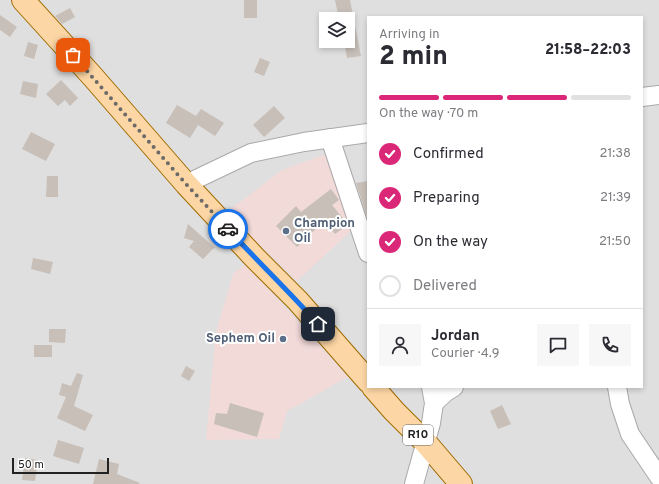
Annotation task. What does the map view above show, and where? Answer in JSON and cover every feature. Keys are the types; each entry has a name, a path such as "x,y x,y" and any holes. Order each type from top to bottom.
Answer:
{"main road":[{"path":"23,0 93,77 186,184 255,258 298,301 367,380"},
{"name":"R10","path":"374,388 394,411 426,443 460,484"}],"street":[{"path":"643,97 659,95"},
{"path":"186,184 252,153 304,142 367,133"},
{"path":"330,138 367,250"},
{"path":"414,484 431,423 432,395 446,392 452,388"},
{"path":"617,388 620,404 630,434 659,477"}],"shaded area":[{"path":"0,0 659,0 659,484 0,484"},
{"path":"329,153 354,228 297,281 226,213 282,170"},
{"path":"246,264 348,377 287,411 279,439 206,440 216,332 233,274"}],"building":[{"path":"244,0 257,0 257,18 244,18"},
{"path":"335,0 350,0 352,12 338,12"},
{"path":"70,8 75,17 62,24 55,16"},
{"path":"0,15 17,27 10,37 0,30"},
{"path":"355,25 361,56 347,58 345,48 355,48"},
{"path":"28,42 38,45 34,59 24,56"},
{"path":"260,58 270,62 264,76 254,72"},
{"path":"61,80 78,98 70,106 65,100 58,106 46,94"},
{"path":"23,81 38,84 36,98 20,94"},
{"path":"177,105 196,116 201,109 224,123 215,136 198,125 190,138 166,123"},
{"path":"274,106 285,118 264,137 253,125"},
{"path":"31,132 55,144 46,161 22,149"},
{"path":"47,176 58,176 58,197 46,197"},
{"path":"367,181 367,217 356,183"},
{"path":"331,189 339,200 332,205 346,222 346,226 335,234 324,221 297,247 276,226 296,206 301,212"},
{"path":"188,224 215,248 203,259 189,247 194,241 184,238"},
{"path":"33,258 53,262 50,274 31,269"},
{"path":"49,329 66,329 65,343 49,342"},
{"path":"34,345 52,345 52,357 34,357"},
{"path":"186,366 195,371 189,381 181,376"},
{"path":"77,373 83,375 74,406 93,415 85,431 57,418 66,397 59,395 62,383 71,386"},
{"path":"230,403 264,413 257,437 214,424 216,413 227,414"},
{"path":"502,405 511,424 498,429 490,411"},
{"path":"58,440 84,448 79,464 53,456"},
{"path":"25,458 38,460 35,481 22,480"},
{"path":"99,459 119,464 117,474 140,483 93,484"}],"way so far":[{"path":"73,55 186,184 228,229"}],"place":[{"name":"Champion Oil","path":"286,231"},
{"name":"Sephem Oil","path":"283,339"}],"route":[{"path":"228,229 298,301 318,324"}]}
